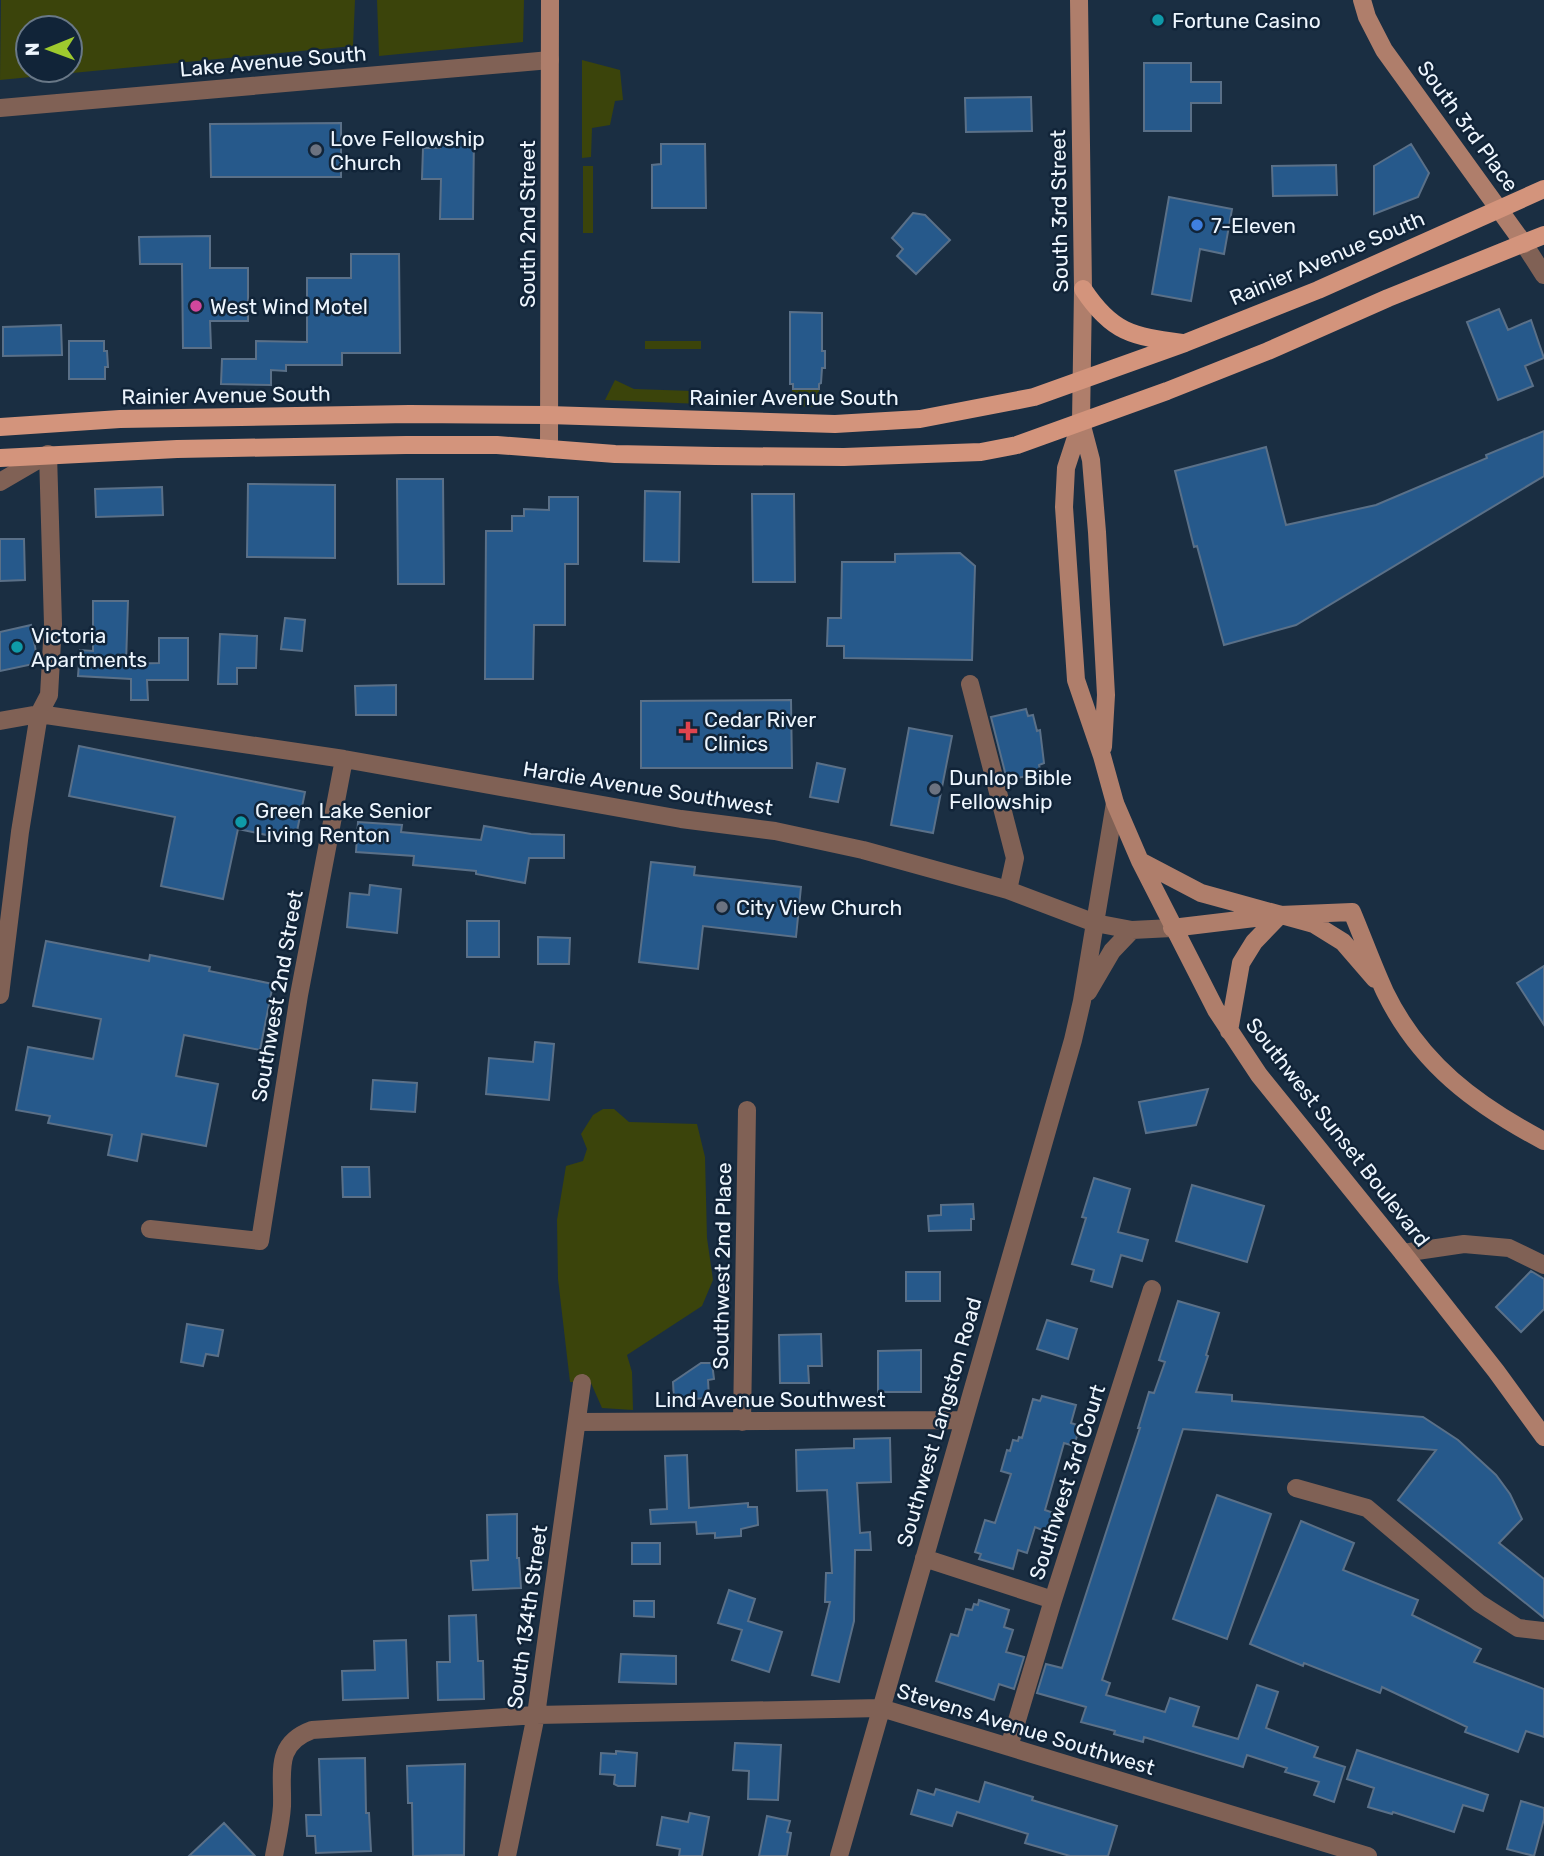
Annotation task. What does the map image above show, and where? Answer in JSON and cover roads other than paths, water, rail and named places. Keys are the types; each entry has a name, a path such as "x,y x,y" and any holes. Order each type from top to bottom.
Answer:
{"main road":[{"name":"South 2nd Street","path":"549,449 550,0"},
{"name":"South 3rd Street","path":"1079,0 1083,289 1081,422"},
{"name":"South 3rd Place","path":"1362,0 1367,17 1384,50 1500,207 1524,244"},
{"name":"Rainier Avenue South","path":"0,427 120,419 409,414 548,415 835,424 920,419 1034,397 1185,343 1318,290 1544,189"},
{"path":"0,458 177,449 418,444 497,445 615,454 755,457 981,452 1017,445 1268,351 1388,298 1544,235"},
{"path":"1083,289 1097,310 1110,322 1128,332 1185,343"},
{"name":"Southwest Sunset Boulevard","path":"1081,422 1066,468 1065,507 1076,680 1115,803 1140,861 1216,1010 1259,1075 1403,1252 1544,1437"},
{"name":"Southwest Sunset Boulevard","path":"1081,422 1091,460 1098,546 1106,695 1102,756"},
{"path":"1140,861 1201,893 1280,915 1254,942 1241,963 1229,1031"},
{"name":"Hardie Avenue Southwest","path":"1172,928 1280,915 1352,912 1386,993"},
{"name":"Hardie Avenue Southwest","path":"1280,915 1306,921 1343,942 1386,993 1420,1046 1448,1077 1489,1111 1544,1142"}],"street":[{"name":"Lake Avenue South","path":"0,108 551,60"},
{"name":"South 3rd Place","path":"1524,244 1544,275"},
{"path":"0,482 48,454 53,624 49,695 39,714 20,832 0,995"},
{"path":"970,684 1015,858 1008,890"},
{"name":"Hardie Avenue Southwest","path":"0,720 39,714 344,759 681,819 775,831 863,850 1008,890 1095,923 1132,930 1172,928"},
{"name":"Southwest 2nd Street","path":"150,1229 260,1241 299,995 344,759"},
{"name":"Southwest Langston Road","path":"839,1856 1082,1001 1115,803"},
{"name":"Southwest Langston Road","path":"1082,1001 1112,951 1132,930"},
{"name":"Southwest 2nd Place","path":"743,1422 747,1110"},
{"path":"1403,1252 1464,1244 1509,1248 1544,1265"},
{"name":"Southwest 3rd Court","path":"923,1558 1053,1600 1152,1289"},
{"name":"South 134th Street","path":"507,1856 536,1715 582,1383"},
{"name":"Lind Avenue Southwest","path":"578,1422 963,1420"},
{"path":"1296,1488 1367,1508 1479,1603 1518,1628 1544,1631"},
{"path":"1009,1747 1053,1600"},
{"name":"Stevens Avenue Southwest","path":"274,1856 281,1823 281,1766 290,1743 300,1734 312,1730 536,1715 881,1708 1368,1856"}],"place":[{"name":"Fortune Casino","path":"1158,20"},
{"name":"Love Fellowship Church","path":"316,150"},
{"name":"7-Eleven","path":"1197,225"},
{"name":"West Wind Motel","path":"196,306"},
{"name":"Victoria Apartments","path":"17,647"},
{"name":"Cedar River Clinics","path":"688,731"},
{"name":"Dunlop Bible Fellowship","path":"935,789"},
{"name":"Green Lake Senior Living Renton","path":"241,822"},
{"name":"City View Church","path":"722,907"}]}
